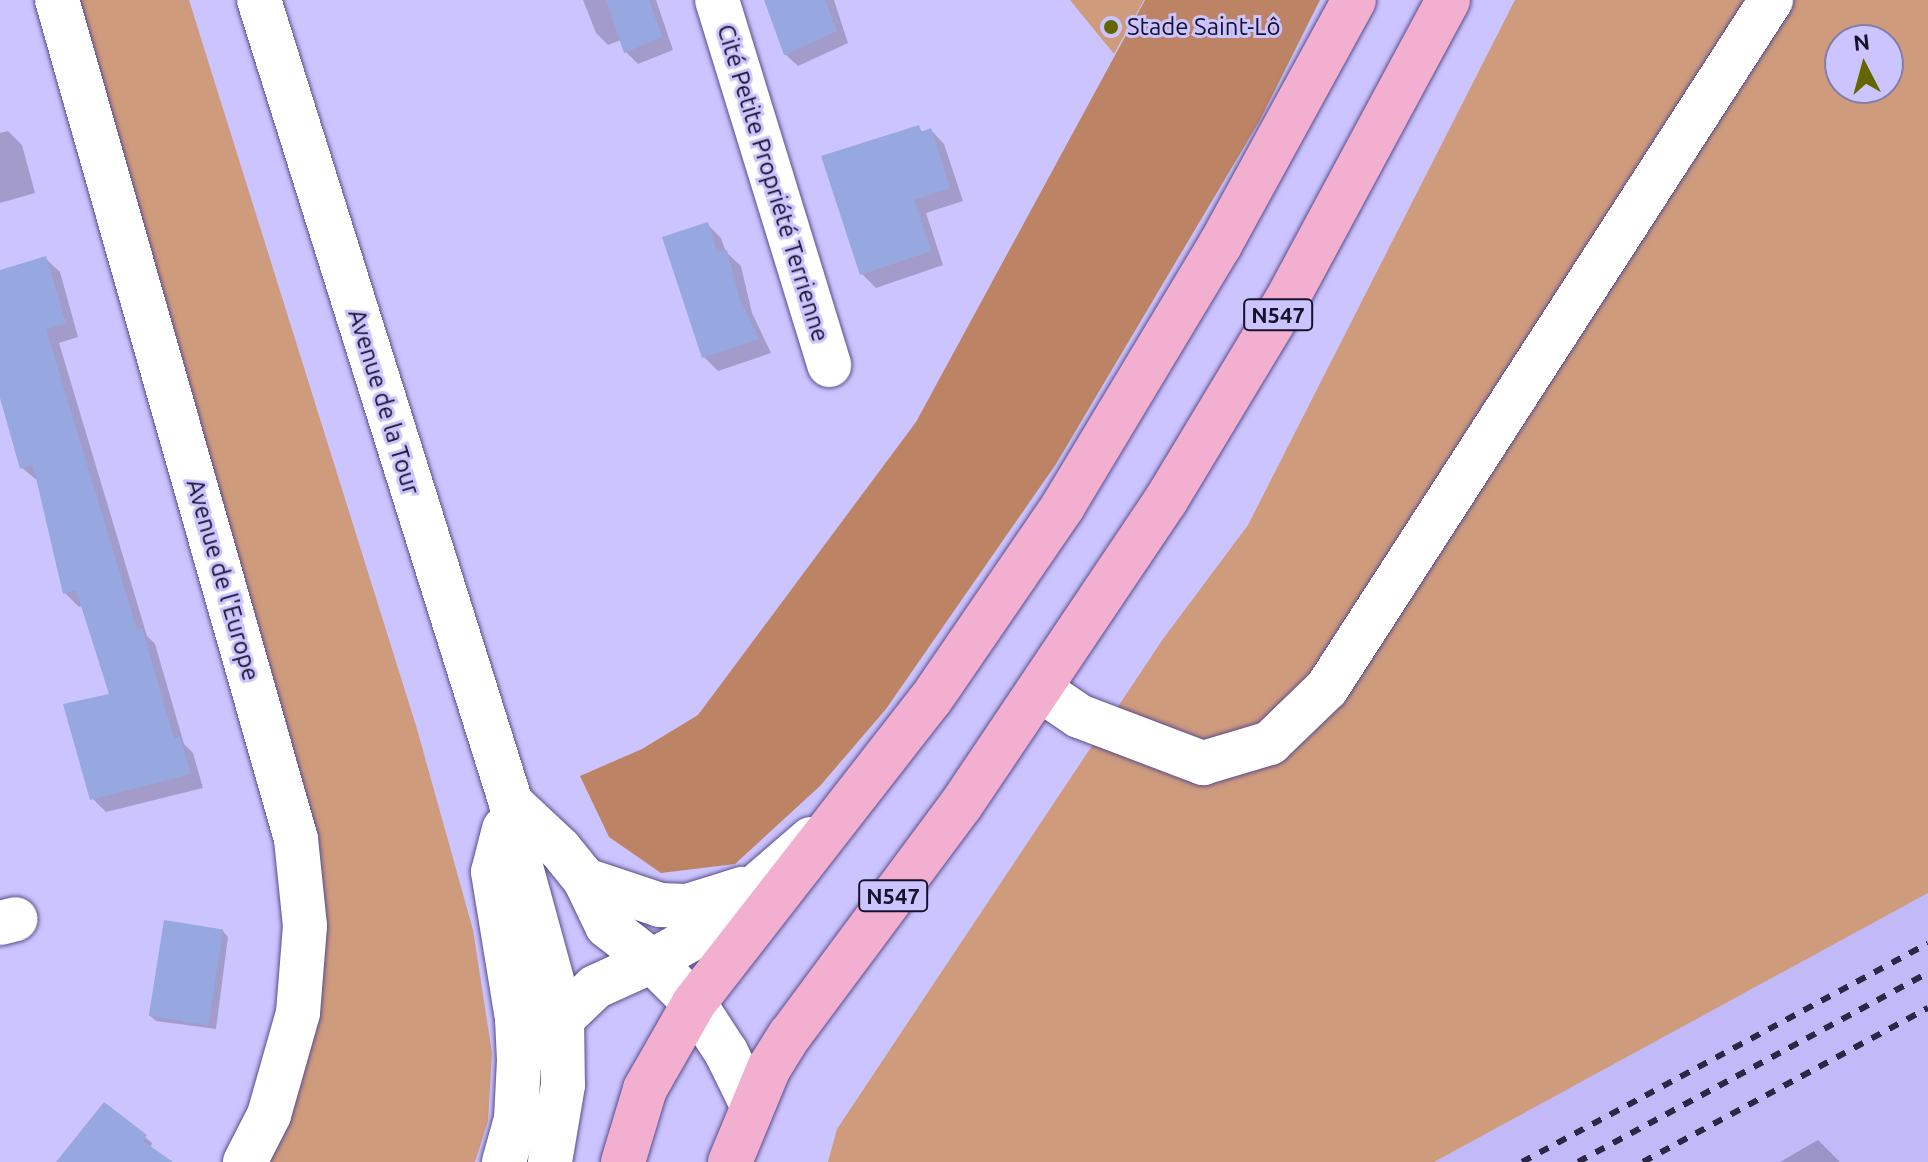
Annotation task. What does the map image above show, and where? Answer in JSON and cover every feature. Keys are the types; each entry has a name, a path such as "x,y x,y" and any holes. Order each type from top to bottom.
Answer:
{"main road":[{"path":"623,1162 645,1089 694,1003 931,699 1120,416 1220,245 1354,0"},
{"name":"N547","path":"730,1162 752,1105 790,1035 1041,690 1166,500 1285,303 1448,0"}],"street":[{"name":"Avenue de l'Europe","path":"57,0 296,839 305,926 300,998 269,1115 245,1162"},
{"name":"Avenue de la Tour","path":"259,0 511,803 520,863 562,1017 563,1085 550,1162"},
{"name":"Cité Petite Propriété Terrienne","path":"717,0 829,365"},
{"path":"1041,690 1079,716 1203,763 1270,743 1327,688 1771,0"},
{"name":"Avenue de la Tour","path":"511,803 560,849 585,880 607,926 652,961 694,1003 726,1052 752,1105"},
{"path":"504,1162 516,1119 519,1060 517,1019 493,872 511,803"},
{"path":"519,1060 595,987 652,961 702,933 756,883 849,808"},
{"path":"585,880 646,902 687,906 756,883"}],"shaded area":[{"path":"77,0 189,0 417,729 473,930 492,1053 488,1121 475,1162 268,1162 302,1079 320,995"},
{"name":"Stade Saint-Lô","path":"1070,0 1144,0 1114,54"},
{"path":"1145,0 1320,0 1260,120 1056,464 886,709 820,786 735,864 661,873 609,837 580,776 642,749 698,715 916,422"},
{"path":"1515,0 1928,0 1928,893 1434,1162 828,1162 837,1129 1163,639 1248,525"},
{"path":"1928,893 1928,1162 1434,1162"}],"building":[{"path":"606,0 649,0 662,37 624,53"},
{"path":"764,0 825,0 837,31 784,55"},
{"path":"919,125 921,132 931,128 950,188 914,200 931,251 860,275 821,156"},
{"path":"708,222 717,252 727,250 739,297 759,339 702,358 662,237"},
{"path":"46,256 66,324 46,329 137,630 142,628 174,739 180,737 191,774 90,800 63,704 109,694 76,590 63,594 33,465 20,469 0,398 0,270"},
{"path":"164,920 223,929 208,1025 149,1016"},
{"path":"104,1102 147,1135 143,1141 173,1162 56,1162"}],"railway":[{"path":"1522,1162 1928,943"},
{"path":"1578,1162 1928,973"},
{"path":"1643,1162 1928,1008"}],"place":[{"name":"Stade Saint-Lô","path":"1111,27"}]}
